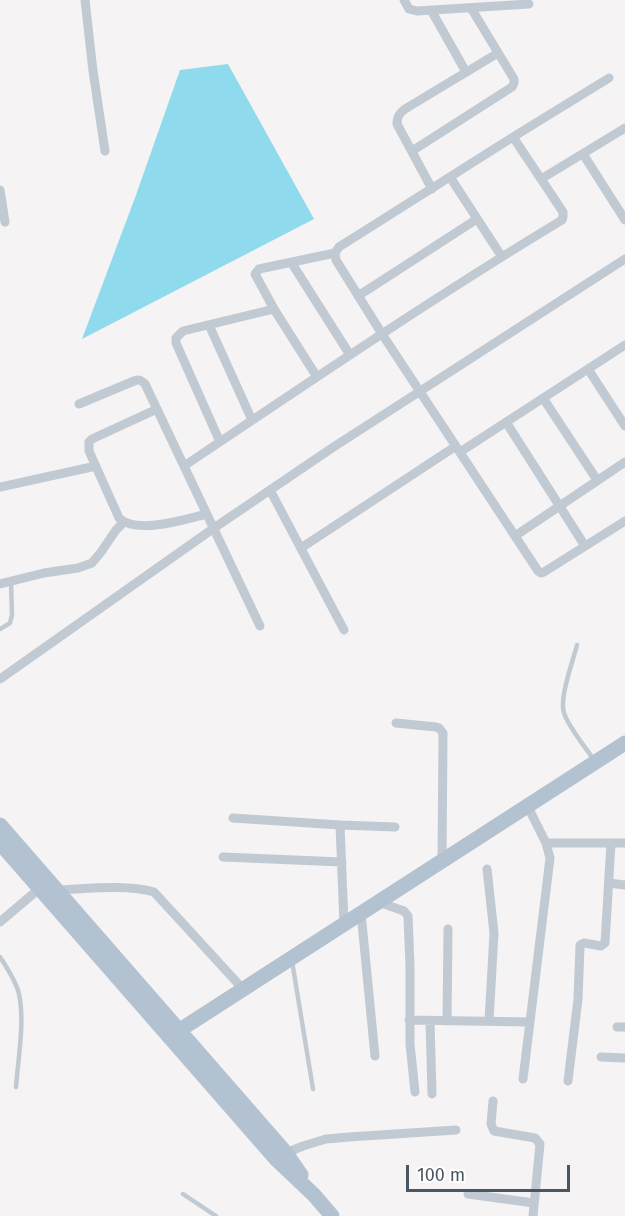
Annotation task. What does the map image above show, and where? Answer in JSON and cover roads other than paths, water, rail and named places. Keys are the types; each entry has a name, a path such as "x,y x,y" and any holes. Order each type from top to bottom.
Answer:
{"main road":[{"path":"175,1034 625,743"},
{"path":"0,825 57,890 276,1159 314,1195 332,1216"},
{"path":"0,843 286,1153 314,1195"}],"street":[{"path":"85,0 105,151"},
{"path":"404,0 409,9 417,11 529,4"},
{"path":"412,151 512,87 514,83 514,79 471,8"},
{"path":"431,10 466,72"},
{"path":"432,189 397,123 397,118 400,113 498,53"},
{"path":"317,377 255,274 259,269 334,253 339,247 609,78"},
{"path":"541,178 625,128"},
{"path":"184,466 382,334 562,220 563,212 513,137"},
{"path":"583,154 625,220"},
{"path":"450,177 502,257"},
{"path":"0,190 5,222"},
{"path":"358,296 477,219"},
{"path":"334,253 336,260 382,334 536,569 541,573 544,572 625,521"},
{"path":"0,679 270,490 625,259"},
{"path":"291,262 350,355"},
{"path":"220,442 176,343 176,338 183,331 274,309"},
{"path":"210,325 252,420"},
{"path":"301,549 625,345"},
{"path":"588,369 625,426"},
{"path":"79,404 138,380 145,384 260,626"},
{"path":"543,398 597,480"},
{"path":"157,410 89,442 88,447 119,518 130,525 160,524 207,514"},
{"path":"506,422 585,546"},
{"path":"515,536 625,462"},
{"path":"0,487 96,466"},
{"path":"270,490 344,630"},
{"path":"0,584 92,563 124,522"},
{"path":"396,723 436,727 442,730 442,861"},
{"path":"523,1079 550,858 546,843 527,805"},
{"path":"232,818 395,827"},
{"path":"340,825 344,924"},
{"path":"546,843 625,843"},
{"path":"568,1081 578,999 580,945 584,943 601,946 605,943 611,843"},
{"path":"223,857 342,862"},
{"path":"487,869 494,933 489,1022"},
{"path":"609,883 625,885"},
{"path":"0,922 40,888"},
{"path":"57,890 96,888 142,889 154,892 243,990"},
{"path":"378,902 404,911 408,916 409,1020 415,1092"},
{"path":"361,913 375,1056"},
{"path":"447,1021 448,929"},
{"path":"409,1020 530,1022"},
{"path":"430,1021 432,1094"},
{"path":"601,1057 625,1058"},
{"path":"493,1101 491,1124 494,1131 535,1138 540,1144 533,1216"},
{"path":"286,1153 326,1139 456,1130"},
{"path":"468,1194 534,1203"}],"lane":[{"path":"0,629 10,623 12,615 11,582"},
{"path":"577,645 564,693 563,710 595,762"},
{"path":"0,957 19,992 20,1023 16,1087"},
{"path":"292,958 313,1089"},
{"path":"183,1194 216,1216"}],"water":[{"path":"228,64 314,219 82,339 180,70"}]}
